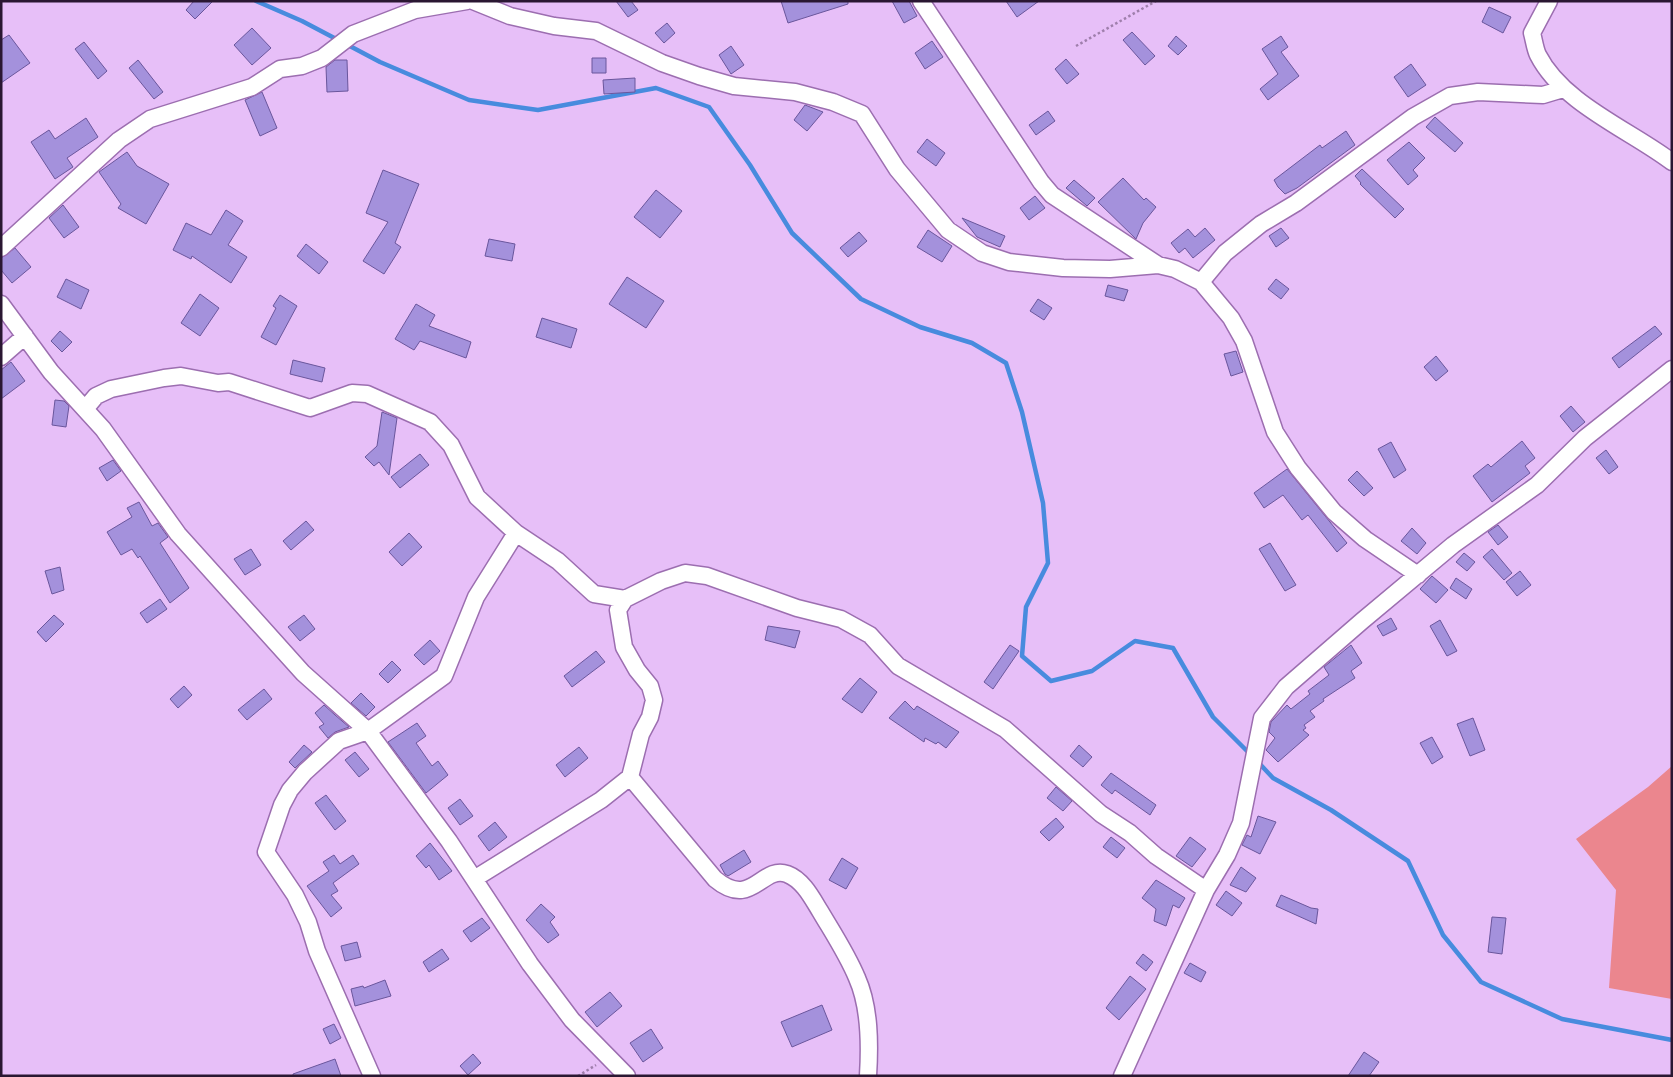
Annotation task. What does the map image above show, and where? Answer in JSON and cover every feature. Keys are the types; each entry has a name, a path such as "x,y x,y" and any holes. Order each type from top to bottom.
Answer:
{"street":[{"path":"1,248 119,140 150,119 252,87 280,69 302,66 322,58 353,34 415,10 467,1"},
{"path":"473,1 510,16 554,26 596,31 662,63 699,76 734,86 796,92 833,102 862,114 897,169 948,230 982,253 1009,262 1063,268 1110,269 1158,265 1174,269 1201,282 1231,318 1244,341 1275,432 1298,468 1334,512 1365,539 1418,575"},
{"path":"921,1 1041,182 1052,195 1158,265"},
{"path":"1549,1 1532,33 1538,55 1563,88 1604,119 1672,162"},
{"path":"1201,282 1225,253 1261,224 1296,203 1413,116 1450,96 1478,92 1543,95 1563,88"},
{"path":"1,304 51,372 103,429 178,534 303,673 368,732 449,841 530,964 572,1020 627,1076"},
{"path":"1,357 25,336"},
{"path":"1122,1076 1206,890 1227,855 1241,823 1262,718 1286,688 1362,620 1453,545 1537,485 1585,438 1672,369"},
{"path":"85,409 96,396 111,389 181,376 218,383 229,382 310,408 352,393 368,394 430,422 451,445 477,497 516,533 558,561 594,594 625,599"},
{"path":"372,1076 317,952 308,922 295,895 266,852 282,805 300,778 339,741 368,732 444,676 476,597 516,533"},
{"path":"474,879 602,800 630,777 641,734 650,716 654,700 650,686 637,670 624,647 618,610 625,599 661,581 685,573 707,576 797,608 841,619 870,635 898,666 1005,729 1101,814 1130,833 1156,856 1206,890"},
{"path":"630,777 715,879 726,888 738,890 754,886 774,874 787,874 808,892 858,979 868,1022 868,1076"}],"path":[{"path":"1076,46 1156,1"},
{"path":"578,1076 608,1057"}],"shaded area":[{"path":"1672,766 1672,999 1609,988 1616,890 1576,839 1648,787"}],"building":[{"path":"194,1 213,1 195,19 186,10"},
{"path":"616,1 631,1 638,10 628,17"},
{"path":"781,1 848,1 848,4 788,23"},
{"path":"892,1 909,1 917,16 904,23"},
{"path":"1006,1 1039,1 1017,17"},
{"path":"1489,7 1511,17 1503,33 1482,22"},
{"path":"667,23 675,33 664,43 655,33"},
{"path":"252,28 271,48 252,65 234,45"},
{"path":"1132,32 1155,56 1145,65 1123,40"},
{"path":"9,35 30,63 1,83 1,40"},
{"path":"1176,36 1187,46 1178,55 1168,46"},
{"path":"1281,36 1288,47 1281,52 1299,76 1268,100 1260,89 1278,74 1262,49"},
{"path":"932,41 943,57 925,69 915,53"},
{"path":"84,42 107,71 98,79 75,49"},
{"path":"731,46 744,65 731,74 719,55"},
{"path":"592,58 606,58 606,73 592,73"},
{"path":"1066,59 1079,74 1067,84 1055,69"},
{"path":"138,60 163,92 154,99 129,68"},
{"path":"335,60 347,60 348,91 327,92 326,67"},
{"path":"1411,64 1426,85 1408,97 1394,77"},
{"path":"635,78 635,92 604,94 603,80"},
{"path":"262,92 277,128 260,136 245,100"},
{"path":"805,105 823,112 807,131 794,120"},
{"path":"1048,111 1055,121 1036,135 1029,125"},
{"path":"1435,117 1463,143 1455,152 1426,127"},
{"path":"86,118 98,137 67,158 73,167 55,179 31,142 49,130 55,139"},
{"path":"1346,131 1355,145 1297,188 1285,194 1278,187 1274,180 1320,145 1322,148"},
{"path":"927,139 945,153 936,166 917,152"},
{"path":"1409,142 1425,158 1413,170 1418,176 1408,185 1387,160"},
{"path":"127,152 137,166 169,184 146,224 118,208 121,204 99,172"},
{"path":"1362,169 1404,209 1395,218 1360,184 1355,176"},
{"path":"383,170 419,184 395,243 401,247 384,274 363,261 388,222 366,213"},
{"path":"1123,178 1144,200 1146,198 1156,207 1143,223 1136,239 1098,202"},
{"path":"1074,180 1095,198 1087,206 1066,188"},
{"path":"656,190 682,211 660,238 634,217"},
{"path":"1035,196 1045,208 1029,220 1020,208"},
{"path":"63,205 79,227 64,238 49,218"},
{"path":"226,210 243,221 228,245 247,257 231,283 192,256 191,259 173,250 186,223 211,235"},
{"path":"962,218 1005,236 1000,247 977,237"},
{"path":"1205,228 1215,240 1193,258 1185,248 1179,253 1171,243 1188,229 1195,237"},
{"path":"1281,228 1289,238 1276,247 1269,236"},
{"path":"928,230 952,246 942,262 917,247"},
{"path":"859,232 867,241 848,257 840,248"},
{"path":"489,239 515,244 512,261 485,256"},
{"path":"306,244 328,262 319,274 297,256"},
{"path":"15,248 31,267 12,283 1,270 1,258"},
{"path":"627,277 664,301 646,328 609,304"},
{"path":"66,279 89,290 81,309 57,297"},
{"path":"1276,279 1289,289 1281,299 1268,289"},
{"path":"1108,285 1128,290 1124,301 1105,296"},
{"path":"200,294 219,308 200,336 181,323"},
{"path":"280,295 297,306 276,345 261,337 276,308 273,306"},
{"path":"1038,299 1052,308 1044,320 1030,311"},
{"path":"416,304 435,315 429,326 471,342 466,358 420,341 414,350 395,339"},
{"path":"542,318 577,329 571,348 536,337"},
{"path":"1655,326 1662,334 1619,368 1612,358"},
{"path":"60,331 72,342 62,352 51,341"},
{"path":"1236,351 1243,372 1231,376 1224,354"},
{"path":"1436,356 1448,371 1436,381 1424,367"},
{"path":"293,360 325,368 322,382 290,374"},
{"path":"11,362 25,381 1,399 1,370"},
{"path":"55,400 64,401 69,406 66,427 52,425"},
{"path":"1571,406 1585,422 1573,432 1560,416"},
{"path":"382,412 397,418 389,475 379,462 374,466 365,457 377,446"},
{"path":"1522,441 1535,458 1525,466 1530,473 1492,502 1473,476 1488,464 1491,467"},
{"path":"1391,442 1406,470 1394,478 1378,449"},
{"path":"1606,450 1618,467 1609,474 1596,458"},
{"path":"420,454 429,465 400,488 391,477"},
{"path":"113,460 121,471 107,481 99,468"},
{"path":"1287,469 1347,543 1337,552 1308,515 1302,520 1283,495 1264,508 1254,493"},
{"path":"1357,471 1373,488 1364,496 1348,480"},
{"path":"139,502 152,526 158,523 168,537 160,543 189,588 170,603 140,556 138,558 132,549 121,555 107,532 132,517 127,508"},
{"path":"306,521 314,530 291,550 283,541"},
{"path":"1498,525 1508,537 1498,545 1488,532"},
{"path":"1412,528 1426,543 1417,554 1401,541"},
{"path":"409,533 422,547 402,566 389,552"},
{"path":"1270,543 1296,585 1285,591 1259,549"},
{"path":"251,549 261,565 245,575 234,559"},
{"path":"1492,549 1512,573 1504,580 1483,557"},
{"path":"1464,553 1475,562 1467,571 1456,562"},
{"path":"60,567 64,590 52,594 45,571"},
{"path":"1520,571 1531,585 1517,596 1506,582"},
{"path":"1432,576 1448,590 1436,603 1420,589"},
{"path":"1456,578 1472,589 1466,599 1450,588"},
{"path":"160,599 167,609 147,623 140,613"},
{"path":"54,615 64,624 46,642 37,632"},
{"path":"304,615 315,629 300,641 288,627"},
{"path":"1391,618 1397,629 1383,636 1377,626"},
{"path":"1440,620 1457,651 1447,656 1430,626"},
{"path":"768,626 800,631 795,648 765,640"},
{"path":"430,640 440,651 424,665 414,655"},
{"path":"1010,645 1019,651 993,689 984,682"},
{"path":"1351,645 1362,663 1351,671 1355,678 1323,699 1324,701 1310,711 1315,717 1304,725 1306,728 1303,730 1309,735 1278,762 1266,750 1275,738 1269,732 1271,722 1287,705 1291,709 1310,694 1308,691 1329,675 1324,667"},
{"path":"596,651 605,662 572,687 564,676"},
{"path":"392,661 401,670 388,683 379,674"},
{"path":"860,678 877,692 862,713 842,699"},
{"path":"184,686 192,695 178,708 170,699"},
{"path":"264,689 272,699 247,720 238,710"},
{"path":"361,693 375,707 366,716 351,703"},
{"path":"905,701 914,710 917,706 959,732 946,748 938,742 936,744 925,738 924,742 889,718"},
{"path":"324,705 349,727 335,732 328,738 319,727 324,724 315,713"},
{"path":"1473,718 1485,750 1470,756 1457,724"},
{"path":"417,723 426,736 416,743 432,766 438,761 448,775 426,793 388,742"},
{"path":"1432,737 1443,757 1432,764 1420,743"},
{"path":"304,745 312,752 295,768 289,762"},
{"path":"1079,745 1092,757 1083,767 1070,756"},
{"path":"579,747 588,758 565,777 556,765"},
{"path":"355,752 369,769 359,777 345,760"},
{"path":"1111,773 1156,805 1150,815 1115,790 1112,794 1101,785"},
{"path":"1056,787 1072,801 1063,811 1047,798"},
{"path":"326,795 346,821 335,830 315,803"},
{"path":"460,799 473,816 460,825 448,808"},
{"path":"1258,816 1276,822 1260,854 1242,845 1247,835 1251,837"},
{"path":"1056,818 1064,827 1049,841 1040,832"},
{"path":"495,822 507,837 489,851 478,836"},
{"path":"1111,837 1125,848 1117,858 1103,847"},
{"path":"1190,837 1206,849 1192,867 1176,856"},
{"path":"430,843 452,871 439,880 429,865 426,868 416,856"},
{"path":"744,850 751,862 728,876 725,874 720,865"},
{"path":"334,855 340,864 353,855 359,864 333,883 338,891 331,895 342,908 331,917 307,886 329,871 323,862"},
{"path":"842,858 858,868 846,889 829,880"},
{"path":"1241,867 1256,878 1246,892 1230,885"},
{"path":"1156,880 1185,898 1179,908 1173,905 1166,926 1154,921 1156,909 1142,898"},
{"path":"1226,891 1242,903 1232,916 1216,905"},
{"path":"1281,895 1311,908 1318,909 1316,924 1276,906"},
{"path":"541,904 555,917 550,922 559,935 548,943 526,920"},
{"path":"1492,917 1506,918 1502,954 1488,952"},
{"path":"482,918 490,928 471,942 463,931"},
{"path":"357,942 361,957 345,961 341,946"},
{"path":"442,949 449,959 429,972 423,962"},
{"path":"1143,954 1153,962 1146,971 1136,963"},
{"path":"1190,963 1206,972 1201,982 1184,973"},
{"path":"1130,976 1146,989 1119,1020 1106,1008"},
{"path":"385,980 391,996 355,1006 351,989 363,986 364,988"},
{"path":"610,992 622,1006 597,1027 585,1012"},
{"path":"822,1005 832,1030 792,1047 781,1022"},
{"path":"334,1024 341,1038 330,1044 323,1029"},
{"path":"651,1029 663,1048 643,1062 630,1043"},
{"path":"1364,1052 1379,1062 1369,1076 1348,1076"},
{"path":"473,1054 481,1063 468,1075 460,1066"},
{"path":"335,1059 341,1076 293,1076 293,1074"}],"waterway":[{"path":"256,1 302,21 340,41"},
{"path":"346,44 380,62 469,100 538,110 656,88 709,107 750,165 792,233 861,299 920,327 972,343 1006,363 1022,412 1043,503 1048,563 1026,607 1022,656 1051,681 1092,671 1135,641 1173,648 1213,717 1251,755"},
{"path":"1258,762 1273,778 1331,810 1408,861 1443,935 1481,982 1562,1019 1672,1040"}]}
